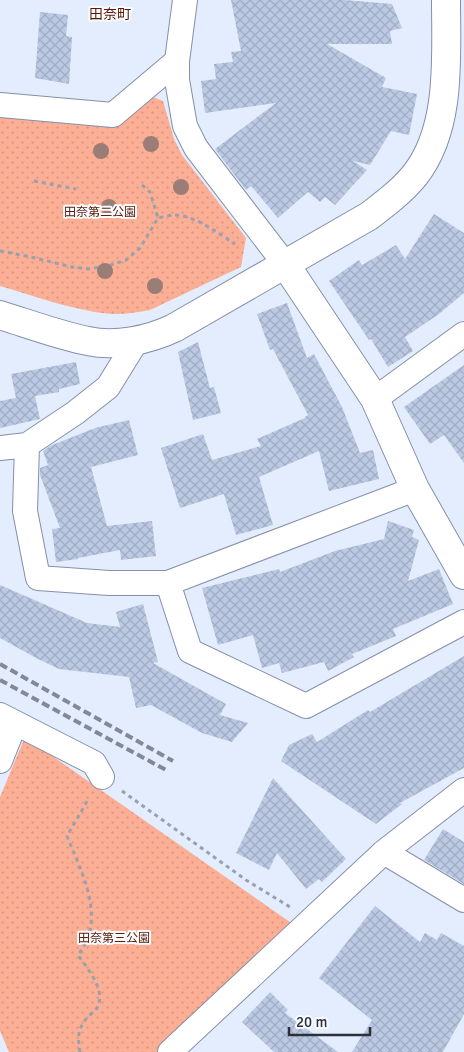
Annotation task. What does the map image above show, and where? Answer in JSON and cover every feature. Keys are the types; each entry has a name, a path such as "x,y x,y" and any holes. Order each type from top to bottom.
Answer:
{"street":[{"path":"185,0 177,61 177,80 185,126 190,137 196,148 285,264 376,399 415,489 464,575"},
{"path":"0,315 89,342 108,343 137,340 174,328 370,216 395,196 416,174 440,124 446,66 446,0"},
{"path":"0,105 113,115 177,61"},
{"path":"376,399 464,334"},
{"path":"0,448 27,445 76,413 108,387 137,340"},
{"path":"27,445 25,511 38,578 108,583 168,583 415,489"},
{"path":"168,583 190,651 306,706 464,622"},
{"path":"0,761 8,719 94,763 102,777"},
{"path":"170,1052 384,852 464,790"},
{"path":"384,852 464,900"}],"path":[{"path":"34,181 76,189"},
{"path":"142,186 150,192 158,218"},
{"path":"0,251 72,268 88,269 108,266 126,260 140,248 158,218 173,215 185,216 237,245"},
{"path":"80,1052 77,1034 86,1019 98,1007 100,994 91,972 78,955 86,945 92,914 87,885 67,836 102,777 246,880 312,920"}],"green space":[{"name":"田奈第二公園","path":"148,95 163,101 174,139 182,155 246,238 241,267 150,310 124,314 88,311 0,286 0,109 106,112"},
{"name":"田奈第三公園","path":"25,737 300,929 160,1052 9,1052 0,1031 0,797"}],"building":[{"path":"231,0 345,0 392,4 402,28 390,31 392,44 327,44 386,78 382,87 417,94 409,135 391,131 370,165 353,161 367,170 335,205 325,197 320,202 308,192 278,218 251,186 246,190 215,149 276,103 205,113 201,81 216,79 214,64 233,62 231,52 241,51"},
{"path":"40,12 68,15 66,36 72,37 69,84 35,78"},
{"path":"434,214 464,233 464,293 439,314 405,337 413,351 388,367 371,339 369,340 329,281 359,260 362,265 396,245 405,259"},
{"path":"287,303 307,358 314,354 342,407 360,453 373,450 379,479 329,491 319,451 259,477 273,525 236,535 224,494 180,508 161,448 203,434 212,460 261,446 257,439 308,415 273,349 270,350 257,314"},
{"path":"198,342 210,388 214,387 221,413 193,420 178,352"},
{"path":"76,362 80,384 59,389 59,392 35,396 40,419 0,428 0,401 16,398 11,374"},
{"path":"464,365 464,463 444,435 430,444 404,407"},
{"path":"129,420 138,455 91,467 107,526 152,521 156,556 121,560 120,550 56,562 52,529 60,528 40,475 40,468 48,465 43,451 50,446 95,428"},
{"path":"388,521 414,530 412,537 419,540 408,581 439,569 453,604 393,629 396,636 352,654 354,657 328,671 324,662 282,673 279,663 262,668 253,635 218,645 202,588 279,569 280,572 335,551 384,539"},
{"path":"0,585 87,623 120,627 116,612 143,604 158,662 153,663 226,704 220,715 248,723 232,742 202,733 151,705 136,708 129,677 59,669 0,638"},
{"path":"464,656 464,768 400,803 402,804 376,824 281,761 289,745 312,734 317,742 368,710 370,712"},
{"path":"273,778 346,859 322,882 319,879 306,889 277,853 269,870 236,853"},
{"path":"443,829 464,842 464,884 424,860"},
{"path":"375,906 420,942 425,933 437,940 441,933 464,946 464,1014 443,1052 352,1052 372,1020 319,978"},
{"path":"270,992 288,1010 285,1013 338,1052 274,1052 242,1022"}],"railway":[{"path":"0,664 173,761"},
{"path":"0,680 166,770"}],"district":[{"name":"田奈町","path":"110,14"}]}
